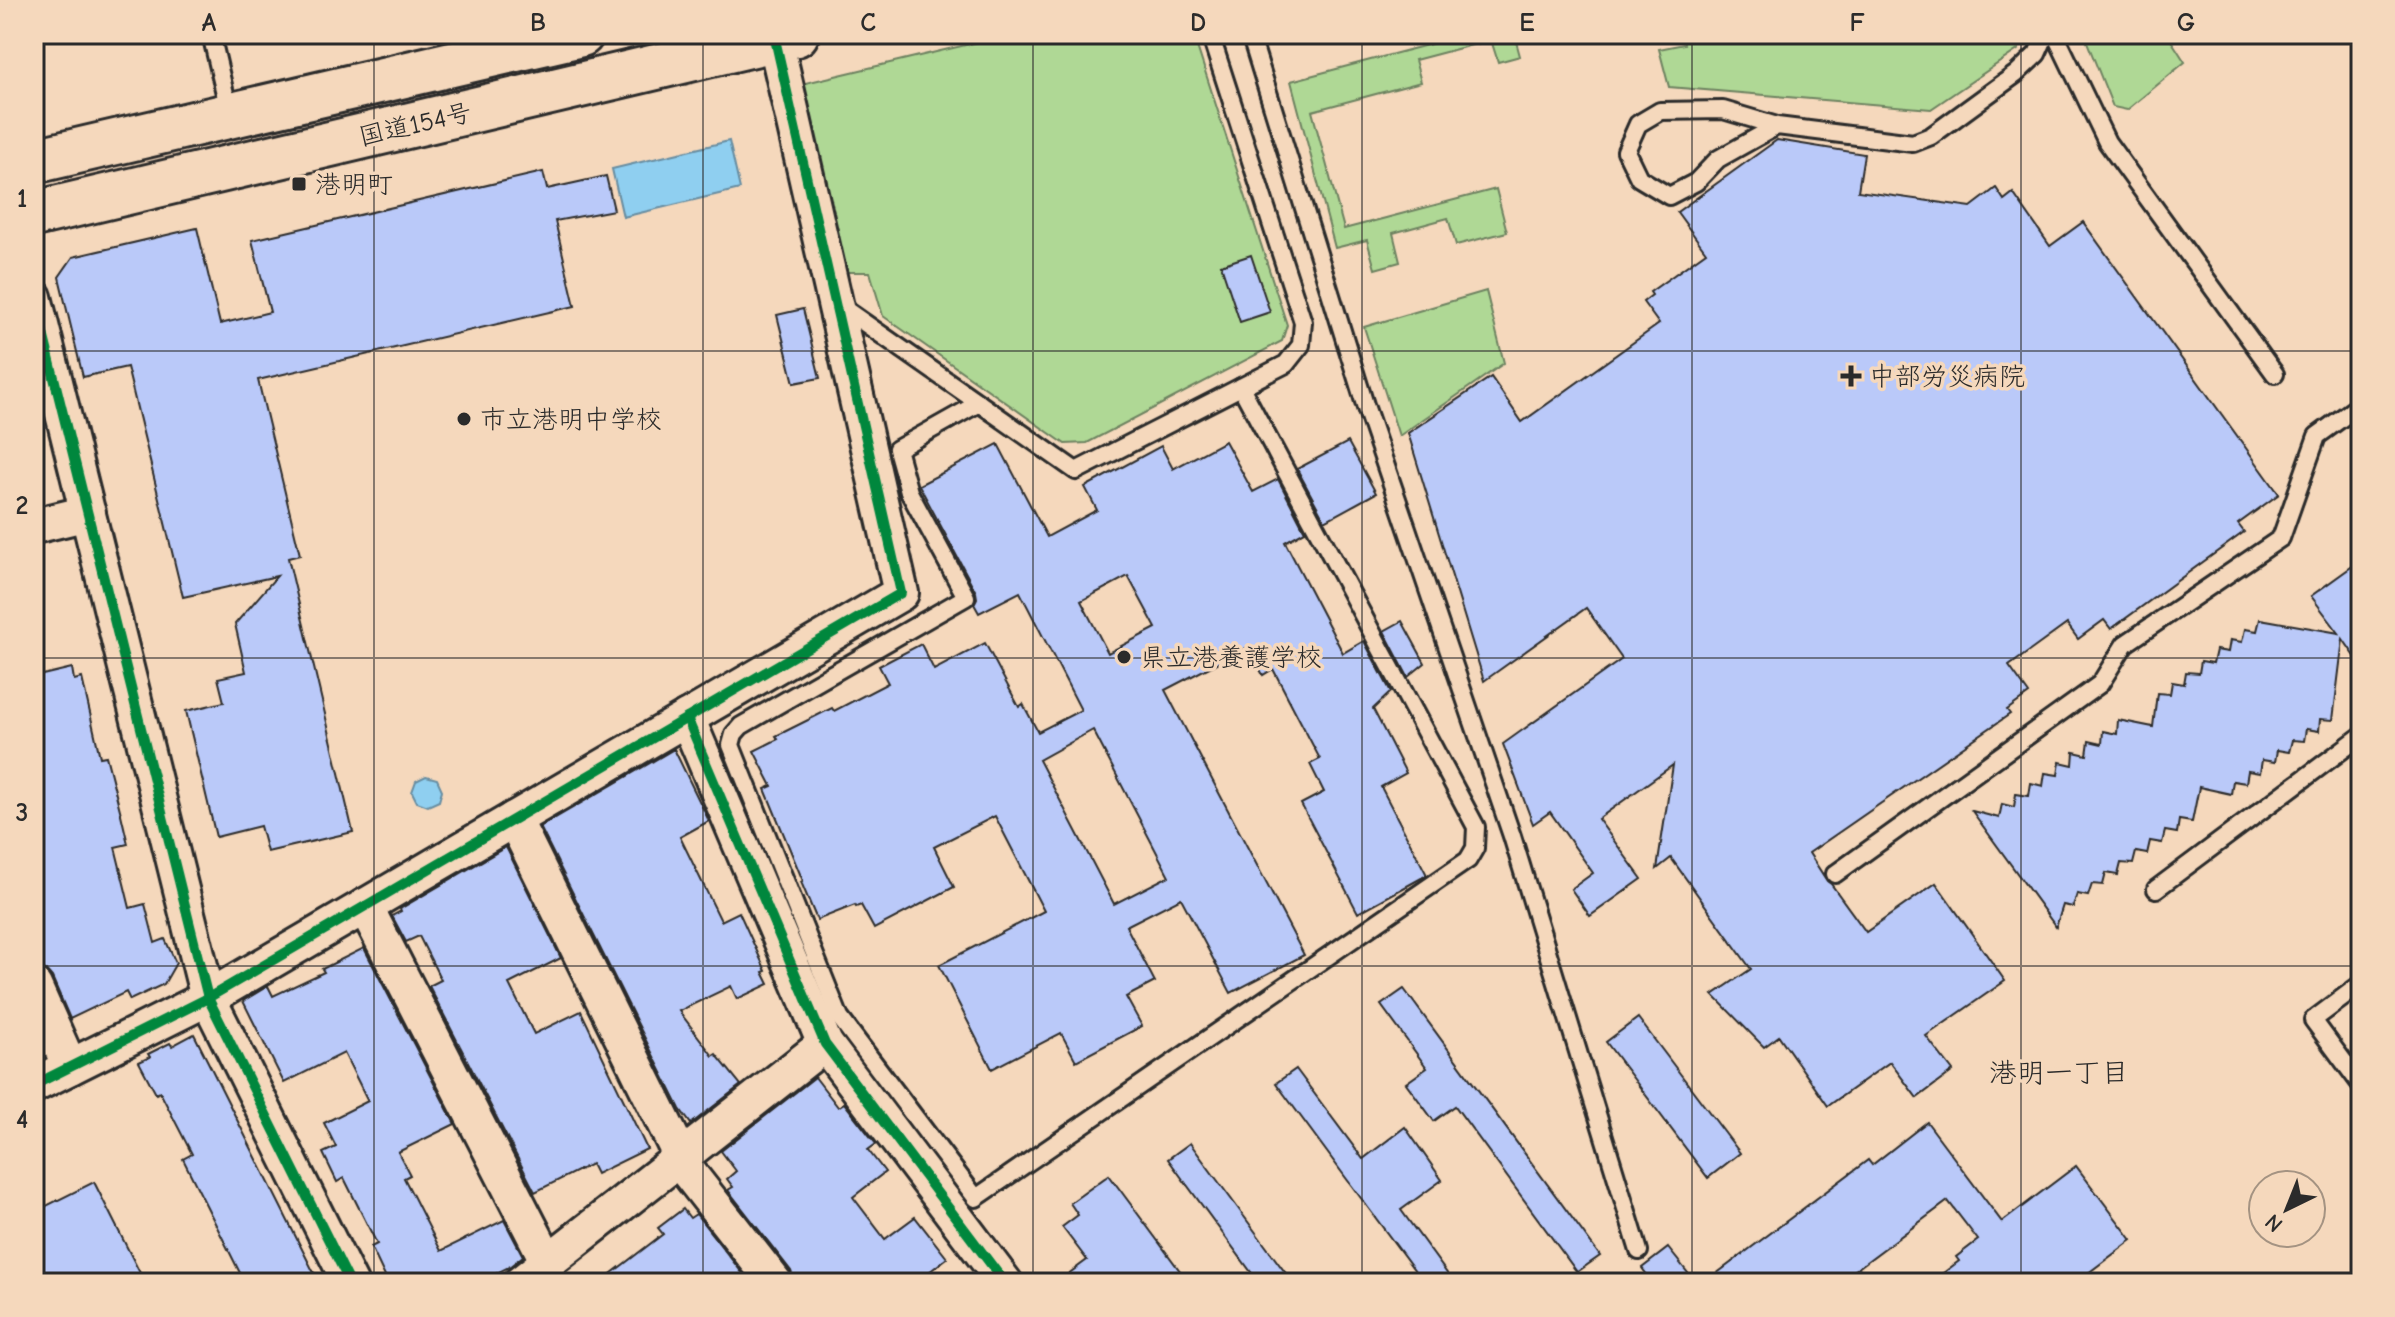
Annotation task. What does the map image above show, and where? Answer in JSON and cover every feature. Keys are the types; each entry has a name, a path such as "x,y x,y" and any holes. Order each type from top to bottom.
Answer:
{"highway":[{"name":"国道154号","path":"34,161 581,34"},
{"name":"国道154号","path":"34,214 786,36"}],"street":[{"path":"34,1085 208,998 901,593 835,302 786,36"},
{"path":"34,297 208,998 350,1283"},
{"path":"34,526 88,513"},
{"path":"687,718 825,1044 1005,1283"},
{"path":"514,819 679,1158 775,1283"},
{"path":"365,906 543,1273 679,1158 825,1044"},
{"path":"34,986 70,1067"}],"lane":[{"path":"211,34 230,117"},
{"path":"835,302 1076,471 1286,364 1301,345 1303,322 1210,34"},
{"path":"1250,34 1366,408 1512,836 1639,1251"},
{"path":"1777,126 1718,159 1696,182 1669,196 1639,178 1626,151 1638,124 1660,111 1723,110 1777,126 1913,143 1931,136 2016,74 2037,54 2046,34"},
{"path":"2055,34 2107,142 2275,374"},
{"path":"979,403 897,449 909,492 966,597 741,726 734,734 731,745 840,1018 976,1198 1468,860 1475,848 1476,827 1241,387"},
{"path":"1835,874 2100,684 2125,644 2281,538 2317,436 2361,404"},
{"path":"2156,889 2361,736"},
{"path":"2361,984 2313,1020 2361,1085"}],"green space":[{"path":"1012,34 1193,34 1287,325 1282,341 1087,443 1065,444 883,316 870,272 841,272 797,85"},
{"path":"1469,34 1514,34 1520,56 1498,62 1491,40 1415,60 1421,82 1312,111 1344,229 1496,189 1507,232 1456,245 1448,218 1393,233 1400,262 1375,269 1367,240 1335,248 1291,81"},
{"path":"1682,34 2016,34 2019,49 1931,109 1669,87 1659,49 1684,44"},
{"path":"2084,34 2167,34 2185,62 2127,110 2113,107"},
{"path":"1486,291 1504,363 1399,436 1364,327"}],"water":[{"path":"729,141 740,189 623,217 612,169"},
{"path":"426,776 437,779 442,790 439,801 428,806 417,802 412,792 416,781"}],"building":[{"path":"1777,140 1864,154 1858,191 1971,207 1996,188 2004,200 2013,193 2050,246 2083,222 2279,494 2238,524 2244,532 2111,629 2104,620 2078,639 2067,624 2009,666 2029,694 2007,710 2010,714 1809,853 1866,932 1936,883 2005,981 1926,1036 1953,1071 1917,1098 1890,1062 1828,1106 1779,1036 1764,1047 1713,995 1751,969 1671,858 1657,869 1673,765 1598,819 1642,879 1590,916 1571,889 1593,873 1550,812 1533,824 1503,744 1622,659 1586,608 1484,681 1408,433 1491,377 1522,422 1659,324 1643,302 1652,295 1650,292 1706,252 1677,212"},
{"path":"543,172 547,189 606,176 614,210 555,221 575,306 258,380 300,555 288,558 353,832 267,852 260,826 216,837 186,711 224,702 218,678 246,672 235,624 277,576 183,597 127,367 83,377 59,277 73,257 197,228 220,324 270,312 252,240"},
{"path":"1251,255 1270,312 1240,322 1221,265"},
{"path":"803,309 820,378 794,383 777,315"},
{"path":"1225,441 1253,492 1278,479 1305,531 1285,542 1343,653 1364,641 1391,692 1373,709 1406,773 1381,787 1427,875 1358,913 1301,804 1324,792 1310,764 1320,759 1273,669 1263,675 1248,647 1165,690 1304,955 1231,993 1181,898 1126,926 1155,982 1126,997 1142,1026 1076,1061 1061,1033 992,1069 939,965 1044,911 995,816 934,847 954,887 874,929 861,905 817,920 765,789 772,786 754,751 778,739 776,736 888,683 879,666 921,644 934,670 985,643 1019,707 1023,704 1038,732 1081,710 1020,592 979,613 974,604 976,592 919,485 998,444 1047,537 1097,510 1085,487 1161,446 1173,469","holes":["1128,576 1156,628 1108,653 1081,601","1093,730 1169,876 1114,904 1039,760"]},
{"path":"1348,442 1376,493 1325,521 1297,469"},
{"path":"2361,560 2361,665 2343,639 2333,720 2320,719 2319,731 2306,729 2304,741 2292,740 2289,752 2277,750 2275,762 2262,760 2260,773 2248,771 2246,783 2233,781 2231,794 2199,787 2192,822 2179,820 2177,833 2165,831 2162,843 2150,841 2147,854 2136,852 2133,864 2121,863 2118,875 2106,873 2103,885 2092,884 2088,896 2077,894 2073,907 2063,905 2056,927 1972,811 1999,818 2002,804 2014,807 2016,794 2029,796 2031,783 2043,786 2045,773 2058,775 2060,762 2073,765 2074,752 2087,755 2089,741 2102,744 2103,731 2117,734 2118,720 2153,727 2157,693 2170,694 2172,682 2184,684 2186,672 2199,673 2201,661 2213,663 2216,650 2228,652 2230,640 2242,642 2245,629 2257,631 2260,619 2339,633 2311,596"},
{"path":"1402,621 1425,663 1408,677 1384,631"},
{"path":"72,668 74,680 82,678 100,757 106,756 120,810 128,844 115,847 130,908 145,904 155,943 165,939 176,963 164,984 130,1000 126,992 70,1019 52,977 38,967 34,949 34,677"},
{"path":"674,749 709,821 680,837 721,921 739,912 769,984 737,999 731,986 679,1011 713,1056 716,1054 741,1085 691,1124 680,1109 540,827"},
{"path":"506,847 561,958 509,984 534,1034 581,1011 647,1149 596,1174 591,1164 535,1192 429,986 441,980 419,936 406,942 392,916"},
{"path":"364,948 455,1124 398,1152 410,1175 404,1178 441,1251 504,1220 523,1256 477,1283 388,1283 371,1247 377,1244 344,1178 337,1182 323,1153 336,1147 324,1123 368,1101 344,1053 284,1083 243,1001 268,986 273,996 324,972 322,969"},
{"path":"1404,989 1600,1256 1577,1272 1455,1106 1434,1121 1406,1083 1427,1068 1381,1005"},
{"path":"1638,1018 1740,1153 1708,1178 1606,1042"},
{"path":"194,1034 319,1283 245,1283 183,1159 192,1154 160,1092 156,1094 139,1062 150,1057 148,1054"},
{"path":"1296,1069 1363,1159 1405,1127 1442,1180 1401,1210 1454,1283 1424,1283 1343,1174 1276,1083"},
{"path":"815,1077 838,1107 844,1103 876,1144 868,1150 885,1172 853,1197 885,1239 915,1217 947,1258 915,1283 795,1283 791,1271 728,1190 733,1187 727,1179 736,1171 721,1151"},
{"path":"1927,1122 2002,1222 2076,1166 2132,1240 2075,1283 1930,1283 1959,1261 1956,1257 1978,1240 1948,1201 1838,1283 1704,1283 1868,1160 1872,1165"},
{"path":"1190,1143 1293,1283 1259,1283 1168,1159"},
{"path":"1109,1175 1189,1283 1056,1283 1087,1260 1062,1227 1078,1215 1070,1203"},
{"path":"94,1182 145,1283 34,1283 34,1212"},
{"path":"683,1209 690,1218 696,1214 750,1283 599,1283 663,1234 658,1228"},
{"path":"1668,1248 1696,1283 1653,1283 1642,1268"}],"cycle path":[{"path":"34,1085 208,998 901,593 775,39"},
{"path":"34,297 208,998 350,1283"},
{"path":"687,718 825,1044 1005,1283"}],"place":[{"name":"港明町","path":"299,184"},
{"name":"中部労災病院","path":"1851,376"},
{"name":"市立港明中学校","path":"464,419"},
{"name":"県立港養護学校","path":"1124,657"}],"district":[{"name":"港明一丁目","path":"2059,1072"}]}
